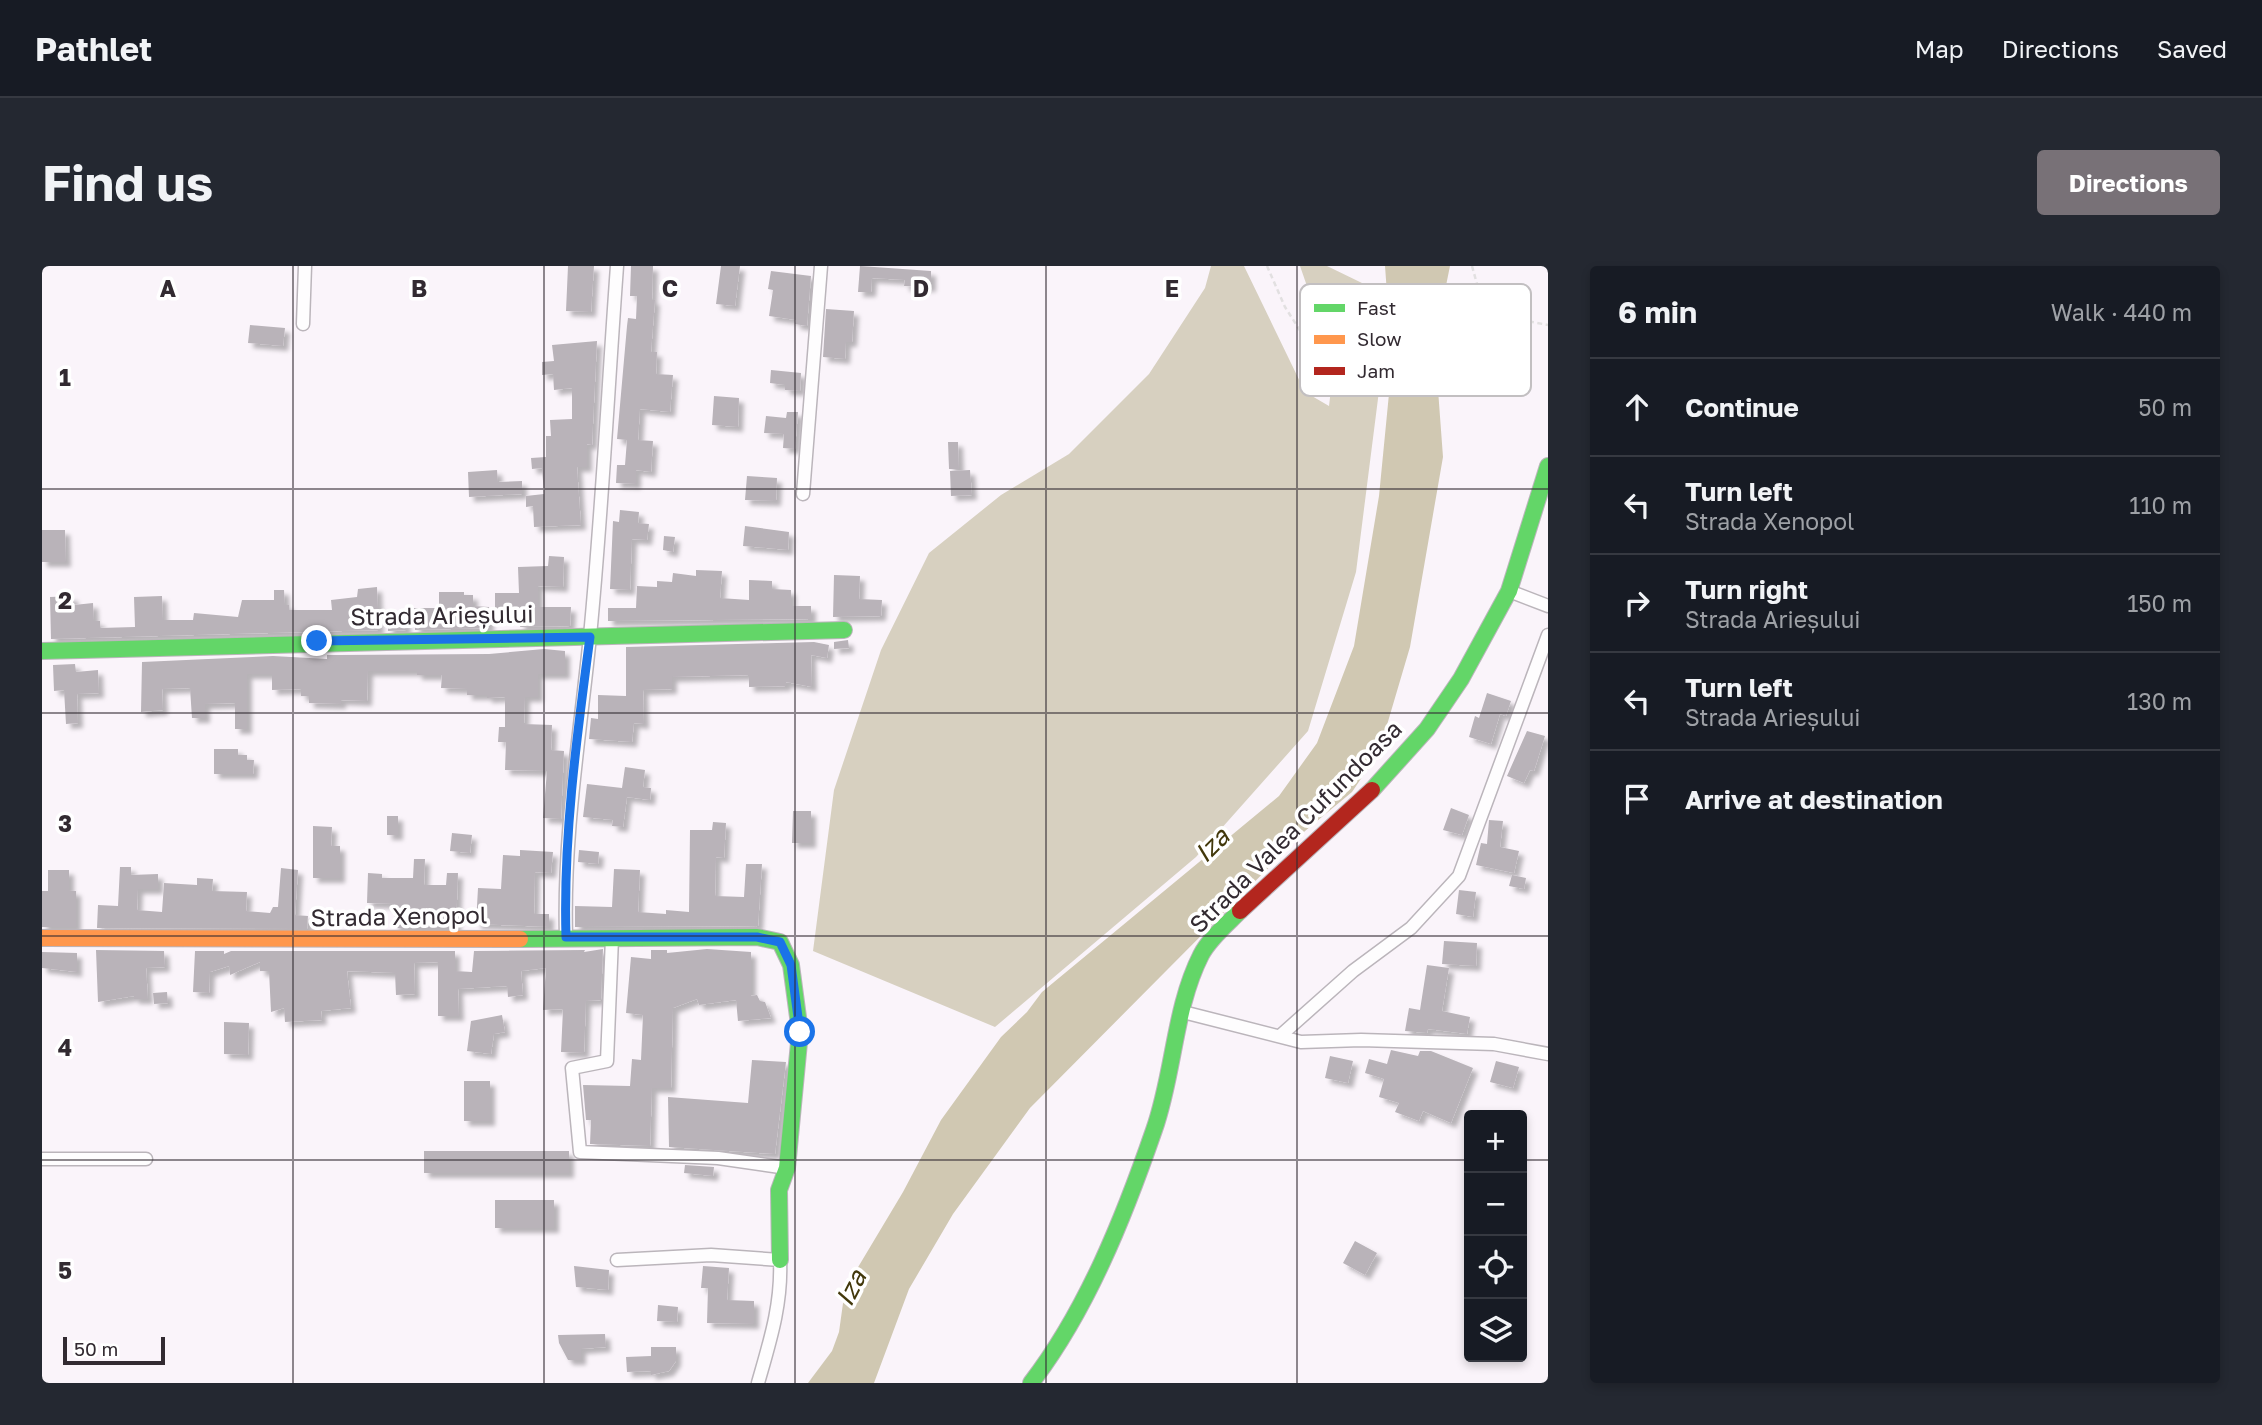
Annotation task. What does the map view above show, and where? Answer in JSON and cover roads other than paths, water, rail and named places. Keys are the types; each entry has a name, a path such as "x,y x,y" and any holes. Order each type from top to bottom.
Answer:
{"street":[{"path":"303,324 305,266"},
{"path":"566,937 565,896 570,827 590,637 617,266"},
{"path":"803,494 821,266"},
{"name":"Strada Valea Cufundoasa","path":"1031,1383 1061,1344 1112,1236 1155,1128 1192,978 1202,952 1216,933 1375,788 1427,729 1461,680 1509,591 1548,466"},
{"path":"1509,591 1548,606"},
{"name":"Strada Arieșului","path":"42,651 844,630"},
{"path":"1280,1036 1353,971 1411,929 1459,876 1548,635"},
{"name":"Strada Xenopol","path":"42,938 372,942 566,937 757,937 780,942 791,965 800,1032 787,1168"},
{"path":"612,938 607,1061 572,1068 580,1152 718,1158 787,1168 779,1190 781,1288 775,1328 758,1383"},
{"path":"1183,1012 1301,1042 1361,1040 1494,1044 1548,1054"},
{"path":"42,1159 146,1159"},
{"path":"618,1260 711,1255 780,1260"}],"water":[{"path":"1385,266 1450,266 1446,284 1386,284"},
{"name":"Iza","path":"1389,396 1438,396 1443,457 1410,647 1379,752 1352,792 1305,831 1030,1108 953,1214 909,1289 874,1383 808,1383 832,1351 839,1332 845,1289 903,1192 941,1120 1001,1037 1027,1012 1042,992 1279,796 1317,743 1354,646 1379,496"}]}
